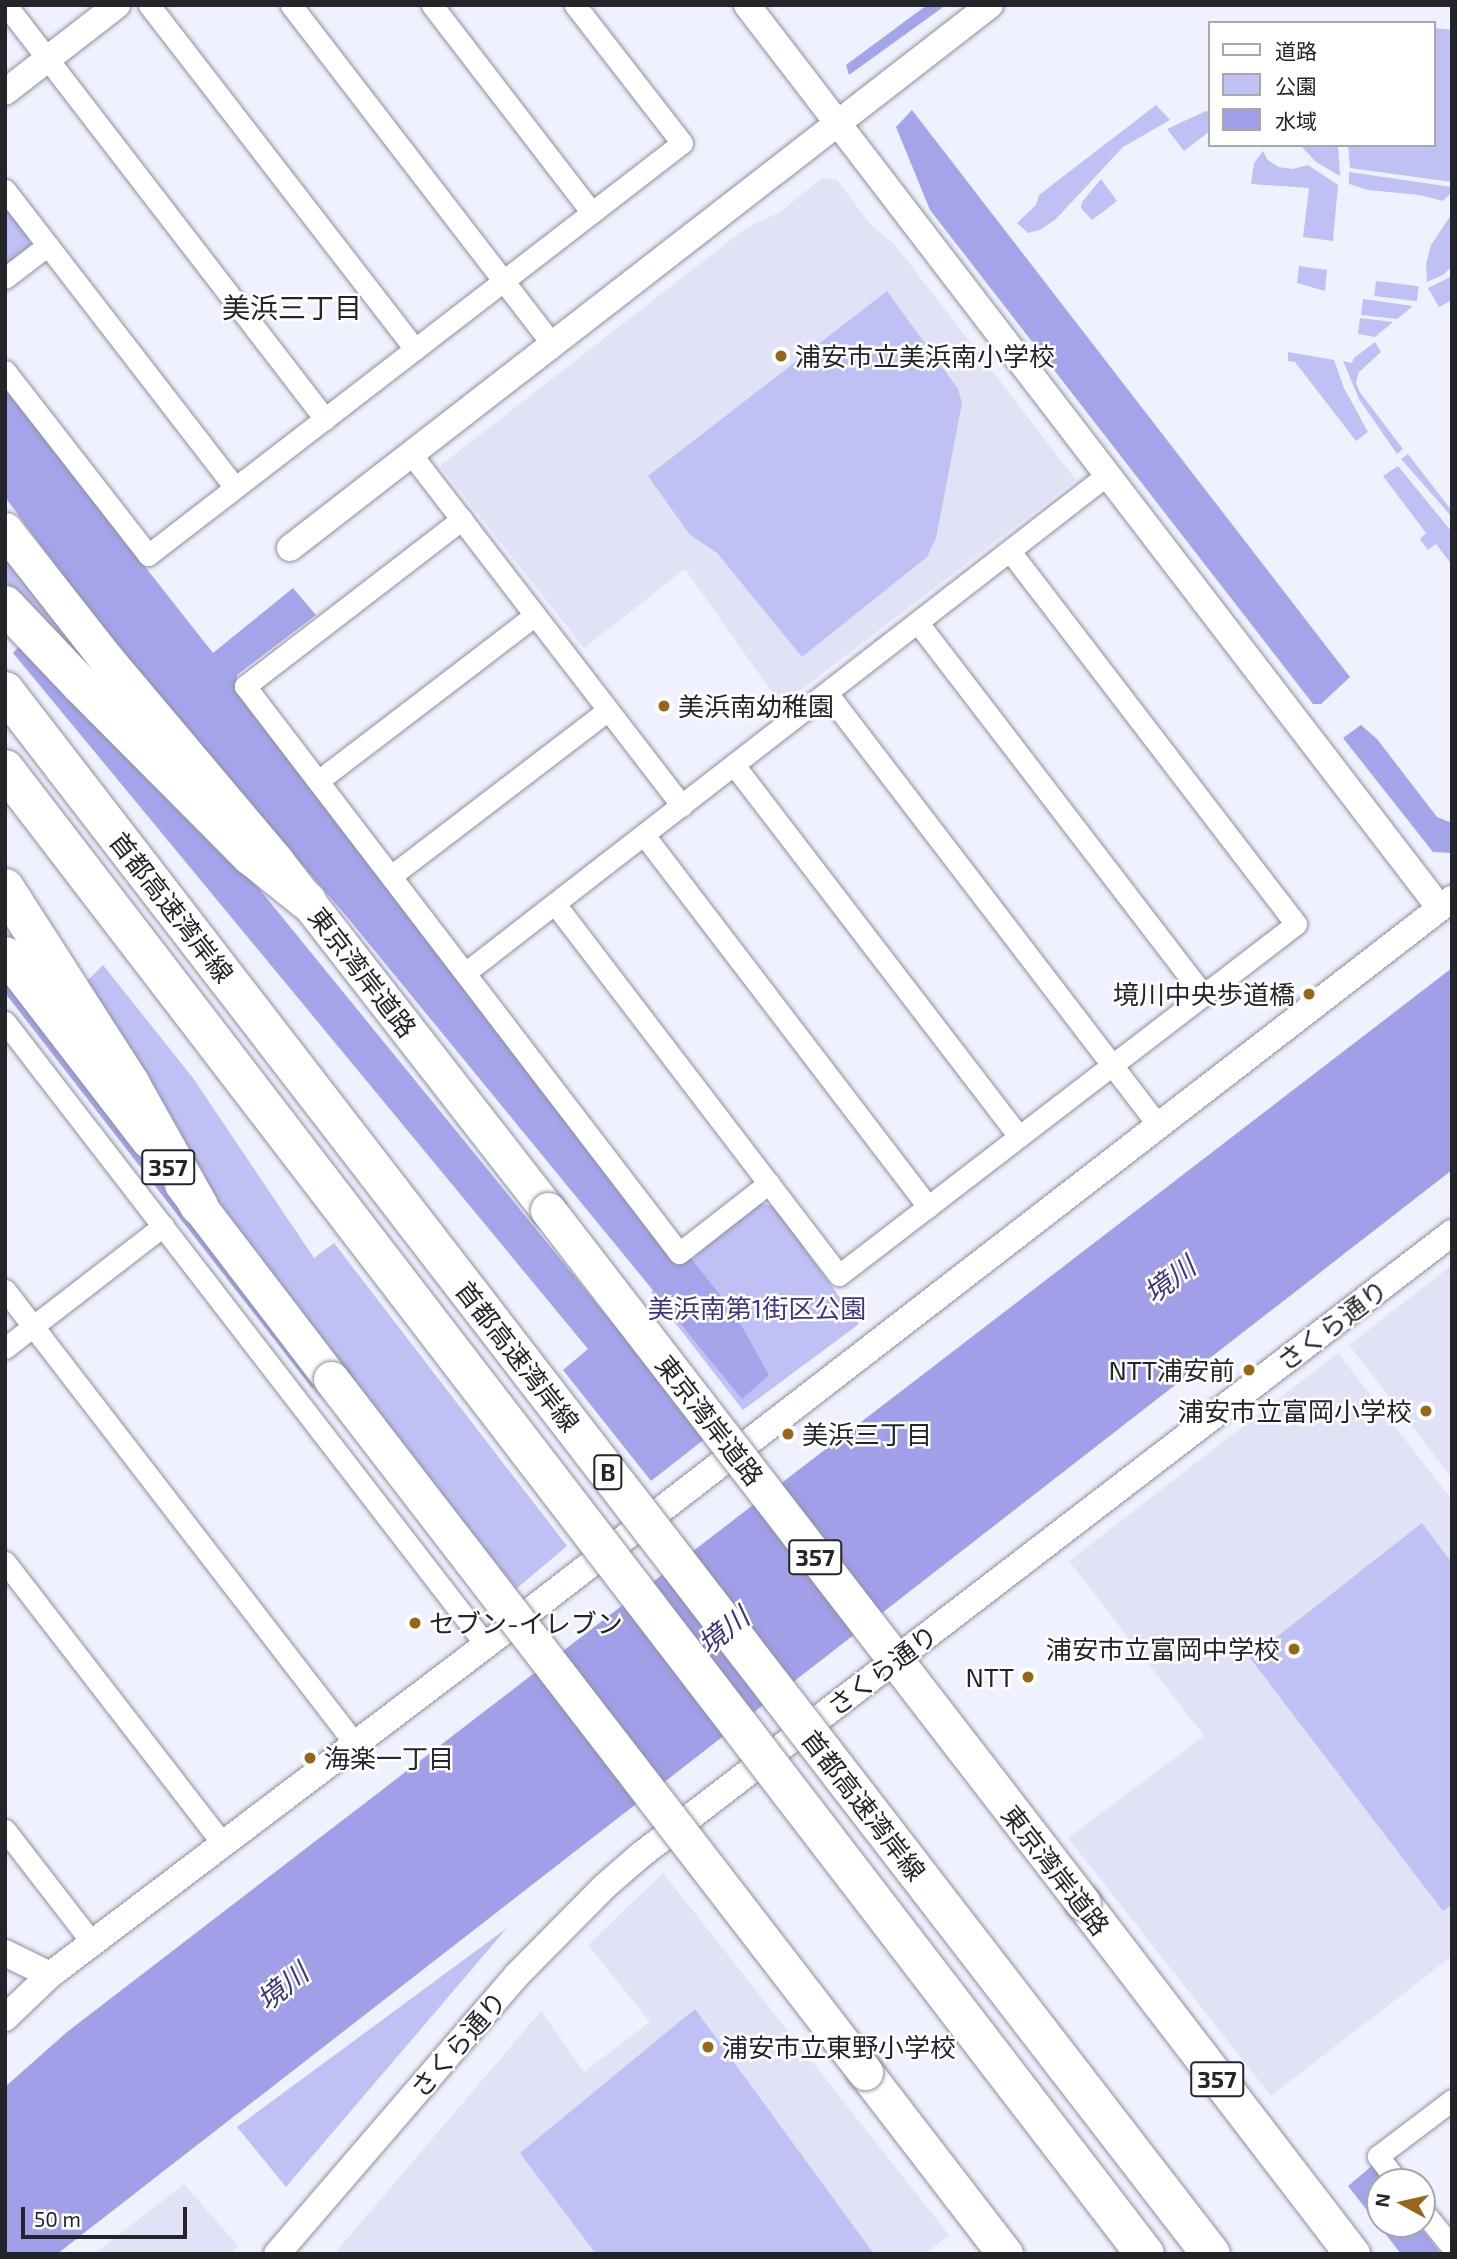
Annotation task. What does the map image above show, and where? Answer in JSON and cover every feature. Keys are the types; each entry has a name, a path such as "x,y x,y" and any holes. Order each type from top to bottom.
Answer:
{"highway":[{"name":"東京湾岸道路","path":"5,530 107,660 307,901 1352,2254"},
{"path":"5,604 81,685 251,856 307,901"},
{"name":"首都高速湾岸線","path":"5,691 1211,2254"},
{"name":"首都高速湾岸線","path":"5,769 1145,2254"},
{"path":"5,888 130,1083 198,1206"},
{"name":"357","path":"5,954 1006,2254"}],"street":[{"path":"6,5 325,419"},
{"path":"5,92 117,5"},
{"path":"149,5 415,349"},
{"path":"291,5 505,279 553,345"},
{"path":"432,5 592,213"},
{"path":"5,370 148,555 682,143 575,5"},
{"path":"5,2018 50,1975 356,1745 1446,903 1108,474 747,5"},
{"path":"290,548 990,5"},
{"path":"5,190 235,488"},
{"path":"5,278 48,245"},
{"path":"411,454 681,806"},
{"path":"465,973 1108,474"},
{"path":"462,519 245,686 679,1253 769,1183"},
{"path":"555,904 839,1275 1296,924 1010,551"},
{"path":"318,781 535,615"},
{"path":"918,623 1203,995"},
{"path":"827,693 1157,1125"},
{"path":"391,876 608,710"},
{"path":"734,765 1019,1136"},
{"path":"644,835 928,1207"},
{"path":"5,1022 486,1645"},
{"path":"5,1348 163,1226"},
{"name":"さくら通り","path":"278,2254 517,1975 605,1886 1452,1233"},
{"path":"5,1290 356,1745"},
{"path":"5,1562 224,1845"},
{"path":"5,1830 93,1944"},
{"path":"5,1953 50,1975"},
{"path":"1387,2168 1378,2156 1452,2100"},
{"path":"1436,2227 1452,2247"}],"shaded area":[{"path":"927,5 946,5 849,75 846,65"},
{"path":"912,110 1350,677 1321,704 1313,704 930,210 896,127"},
{"name":"浦安市立美浜南小学校","path":"822,178 837,180 871,225 896,246 1076,480 781,705 685,569 584,648 440,466 746,228 780,212"},
{"path":"5,389 213,653 293,588 316,615 237,675 237,682 735,1314 769,1375 742,1399 347,917 119,651 5,497"},
{"path":"24,641 217,837 706,1438 651,1481 563,1370 588,1349 13,653"},
{"path":"1361,725 1377,739 1437,817 1452,823 1452,853 1433,852 1343,738"},
{"path":"5,980 317,1385 312,1388 5,993"},
{"name":"浦安市立富岡小学校","path":"1452,1265 1452,1478 1349,1345"},
{"name":"浦安市立富岡中学校","path":"1338,1353 1452,1500 1452,1956 1271,2096 1068,1838 1204,1736 1069,1561"},
{"name":"浦安市立東野小学校","path":"663,1873 949,2235 925,2254 334,2254 541,2011 584,2072 650,2022 588,1945"},
{"path":"1366,2171 1366,2209 1348,2186"},
{"path":"184,2184 238,2246 231,2254 94,2254"},
{"path":"1389,2238 1429,2238 1441,2254 1401,2254"}],"green space":[{"path":"1436,28 1452,30 1452,182 1350,168 1348,147 1436,147"},
{"path":"1156,105 1170,120 1123,147 1056,219 1040,230 1028,233 1017,223 1036,205 1039,195"},
{"path":"1208,112 1208,133 1184,151 1167,129"},
{"path":"1302,147 1338,147 1340,176 1316,162"},
{"path":"1263,151 1267,159 1278,167 1293,169 1308,165 1338,185 1333,241 1303,237 1309,188 1251,184 1254,163"},
{"path":"1349,172 1452,187 1452,192 1443,201 1420,195 1368,190 1349,184"},
{"path":"1101,179 1117,201 1092,220 1081,208 1082,202"},
{"path":"5,206 29,237 30,248 5,266"},
{"path":"1451,215 1452,266 1443,275 1427,282 1426,264 1431,245"},
{"path":"1299,266 1327,270 1325,291 1297,283"},
{"path":"1452,276 1452,300 1439,307 1428,288"},
{"path":"1376,281 1419,286 1417,301 1374,296"},
{"path":"887,291 958,389 962,403 936,538 927,557 802,657 717,553 690,535 648,476"},
{"path":"1363,299 1413,306 1397,319 1361,315"},
{"path":"1360,318 1393,322 1375,337 1358,334"},
{"path":"1375,342 1381,352 1359,372 1356,382 1359,391 1403,449 1397,454 1359,399 1343,361 1352,363 1354,358"},
{"path":"1288,352 1334,360 1344,388 1368,432 1356,441 1295,362 1288,361"},
{"path":"1408,454 1452,511 1452,517 1401,459"},
{"path":"1398,466 1452,532 1452,565 1436,544 1428,550 1420,539 1426,533 1383,476"},
{"path":"5,550 149,732 43,626 5,582"},
{"path":"103,965 193,1078 314,1258 334,1243 567,1546 516,1589 236,1233 81,987"},
{"name":"美浜南第1街区公園","path":"760,1203 774,1206 859,1324 743,1410 651,1292"},
{"path":"1422,1523 1452,1563 1452,1904 1443,1911 1250,1658"},
{"path":"507,1928 286,2187 237,2127"},
{"path":"695,2009 874,2254 596,2254 520,2153"}],"water":[{"name":"境川","path":"1452,968 1452,1170 57,2254 5,2254 5,2087 67,2032"}],"place":[{"name":"浦安市立美浜南小学校","path":"781,356"},
{"name":"美浜南幼稚園","path":"664,706"},
{"name":"境川中央歩道橋","path":"1309,994"},
{"name":"NTT浦安前","path":"1249,1370"},
{"name":"浦安市立富岡小学校","path":"1426,1411"},
{"name":"美浜三丁目","path":"788,1434"},
{"name":"セブン-イレブン","path":"415,1623"},
{"name":"浦安市立富岡中学校","path":"1294,1649"},
{"name":"NTT","path":"1028,1677"},
{"name":"海楽一丁目","path":"310,1758"},
{"name":"浦安市立東野小学校","path":"708,2047"}],"district":[{"name":"美浜三丁目","path":"292,307"}]}
